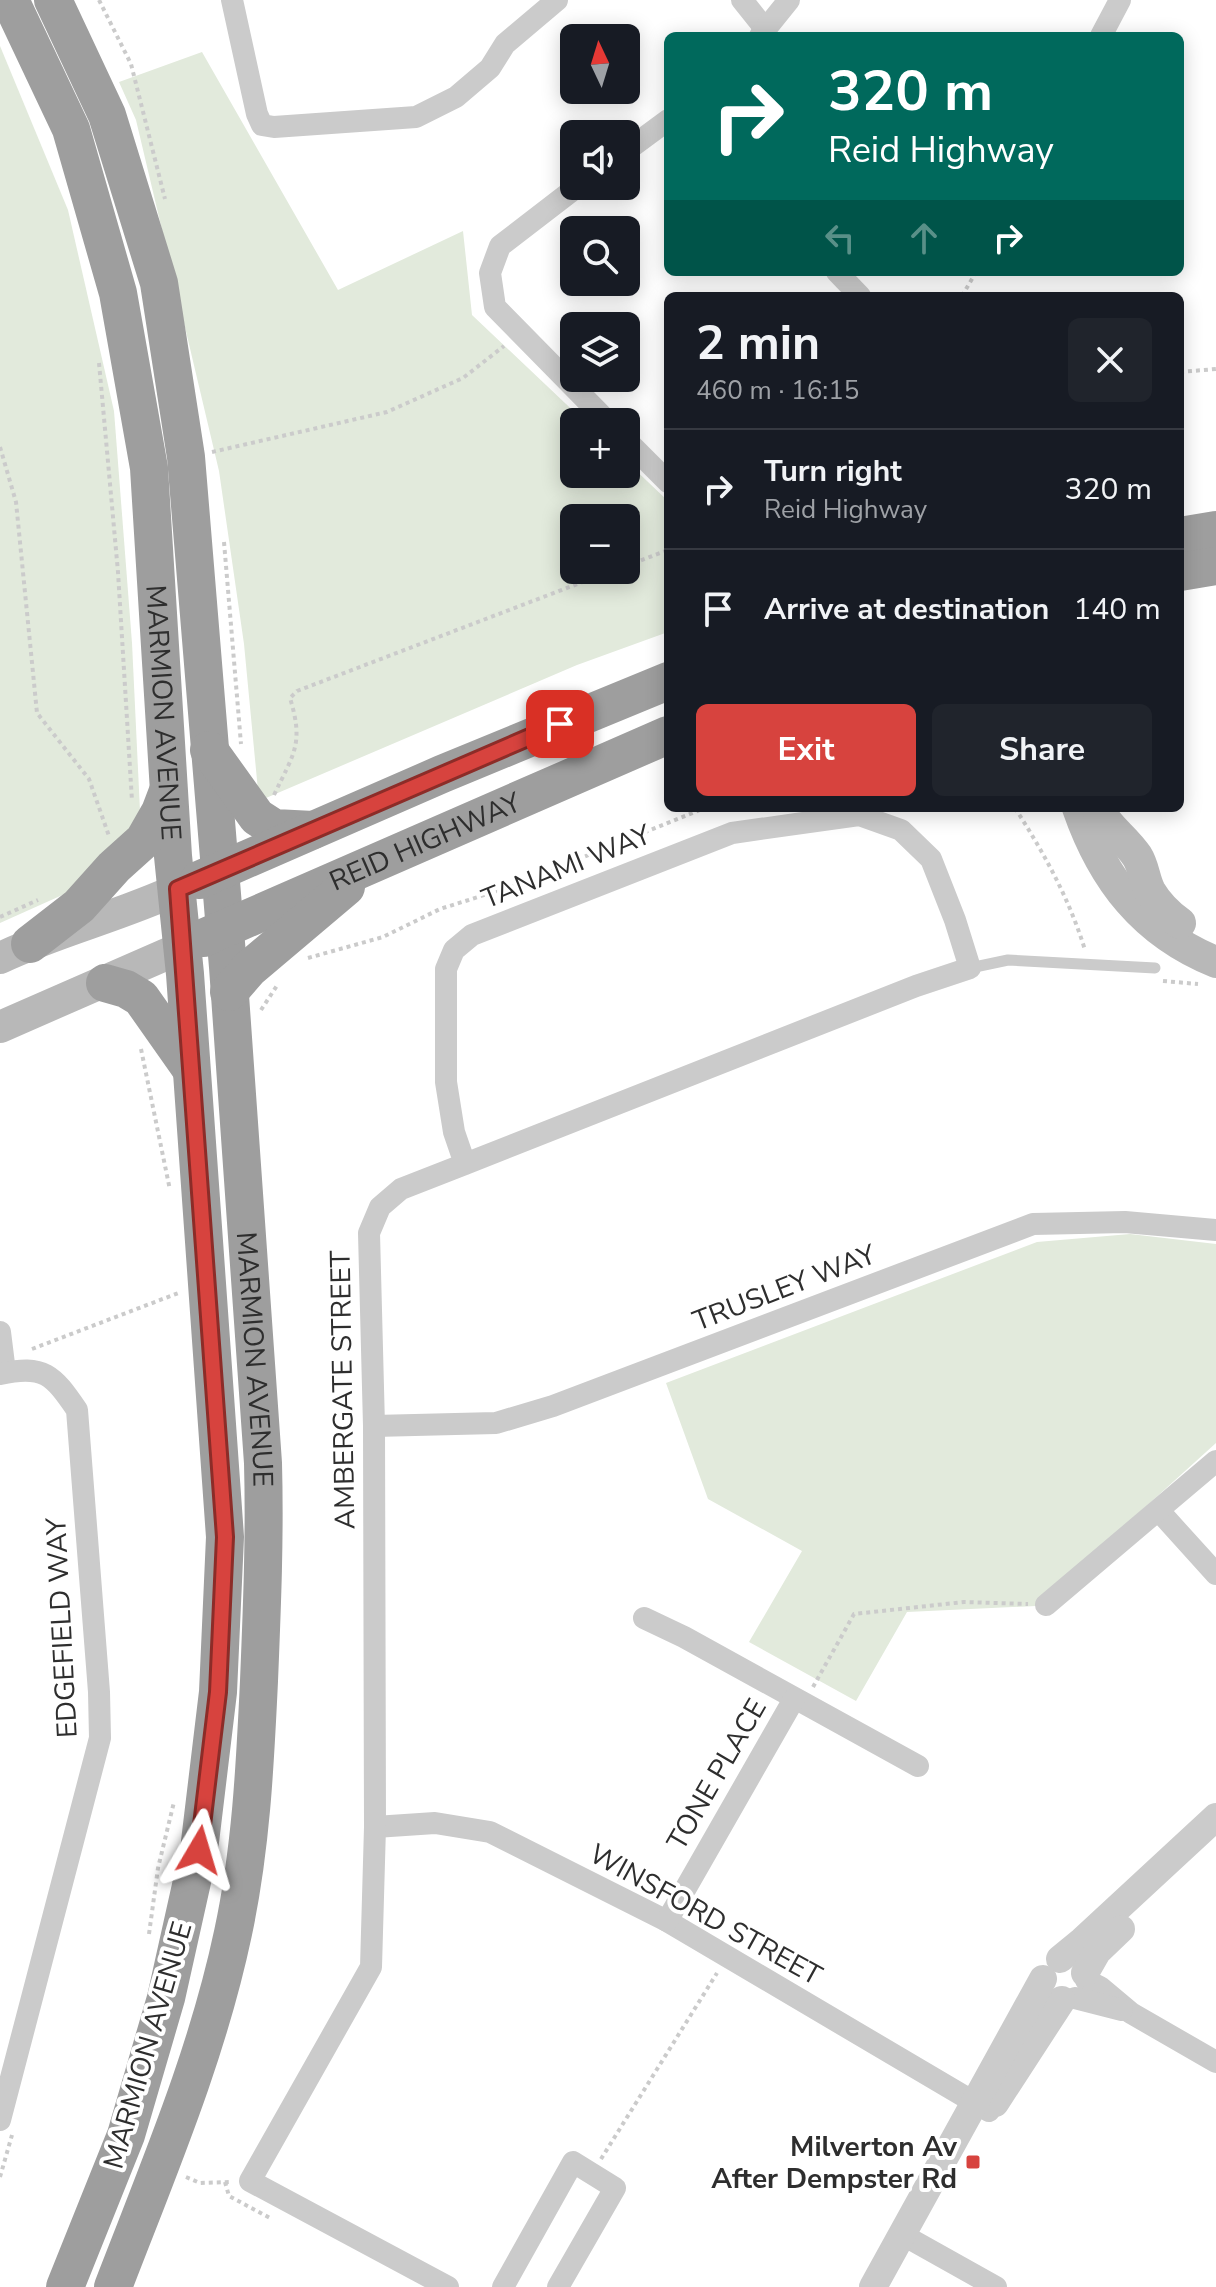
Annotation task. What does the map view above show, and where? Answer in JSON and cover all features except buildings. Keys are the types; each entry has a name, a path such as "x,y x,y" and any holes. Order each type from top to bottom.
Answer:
{"highway":[{"name":"MARMION AVENUE","path":"10,0 71,129 118,293 149,468 225,1537 218,1692 199,1850 166,1998 126,2135 65,2287"},
{"name":"MARMION AVENUE","path":"53,0 107,115 159,283 186,457 226,754 219,872 264,1492 265,1535 253,1799 233,1933 189,2093 113,2287"},
{"path":"1184,535 1216,530"},
{"path":"1184,571 1216,566"},
{"name":"REID HIGHWAY","path":"178,889 574,718 664,683"},
{"name":"REID HIGHWAY","path":"183,947 664,737"},
{"path":"226,754 257,817 274,828 314,830"},
{"path":"15,951 79,906 114,867 144,840 160,812 170,785"},
{"path":"229,992 249,969 378,860"},
{"path":"105,983 126,989 141,998 192,1072"}],"main road":[{"path":"1080,812 1100,861 1126,900 1158,930 1199,956 1216,962"},
{"path":"1099,812 1107,825 1136,854 1145,869 1149,890 1164,910 1216,944"},
{"path":"15,951 143,905 178,889"},
{"path":"0,1027 183,947"}],"street":[{"path":"232,0 257,114 262,125 274,127 416,117 456,97 490,68 505,44 557,0"},
{"path":"742,0 762,32"},
{"path":"764,32 789,0"},
{"path":"1103,32 1120,0"},
{"path":"640,141 664,123"},
{"path":"560,200 500,246 490,273 495,307 595,408"},
{"path":"841,276 856,292"},
{"path":"640,454 664,478"},
{"name":"TANAMI WAY","path":"465,1164 454,1132 446,1082 446,969 454,950 472,935 732,833 859,815 901,830 931,859 970,968"},
{"name":"AMBERGATE STREET","path":"448,2287 250,2181 371,1967 375,1827 374,1426 369,1233 380,1207 401,1189 916,986 970,968"},
{"name":"TRUSLEY WAY","path":"374,1426 496,1423 553,1406 1033,1224 1125,1222 1216,1230"},
{"path":"0,1332 3,1373"},
{"name":"EDGEFIELD WAY","path":"0,2120 100,1738 77,1410 56,1380 30,1369 3,1373"},
{"path":"1046,1605 1216,1461"},
{"path":"1159,1511 1216,1574"},
{"name":"TONE PLACE","path":"644,1618 918,1766"},
{"name":"TONE PLACE","path":"667,1921 799,1701"},
{"path":"893,2287 911,2239 982,2108 1051,1969 1216,1817"},
{"name":"WINSFORD STREET","path":"375,1827 435,1823 490,1832 667,1921 982,2108"},
{"path":"982,2108 1077,1988 1104,1945 1216,1842"},
{"path":"1051,1969 1075,1961 1077,1988"},
{"path":"1051,1969 1049,1994 1100,1987 1131,2013 1216,2062"},
{"path":"503,2287 573,2162 615,2188 558,2287"},
{"path":"873,2287 911,2239"},
{"path":"911,2239 996,2287"}],"lane":[{"path":"970,968 1008,960 1155,968"}],"path":[{"path":"207,453 387,412 463,378 522,332"},
{"path":"98,352 118,572 133,809"},
{"path":"1184,372 1216,369"},
{"path":"0,447 16,502 37,713 89,779 113,849"},
{"path":"222,534 226,754"},
{"path":"640,561 664,552"},
{"path":"257,817 270,803 298,745 298,722 290,698 297,691 577,584"},
{"path":"305,959 383,937 440,909 535,879 695,812"},
{"path":"1017,812 1066,896 1089,965"},
{"path":"139,1036 172,1198"},
{"path":"31,1355 32,1350 187,1290"},
{"path":"799,1701 854,1614 964,1602 1046,1605"},
{"path":"147,1945 158,1868 176,1794"},
{"path":"592,2174 727,1957"}],"shaded area":[{"path":"0,46 68,210 114,411 132,643 140,811 122,847 78,888 0,923"},
{"path":"202,52 338,290 463,231 472,315 570,408 560,408 560,488 640,488 640,474 664,497 664,633 577,665 259,801 244,644 219,471 136,120 119,82"},
{"path":"1130,1234 1216,1244 1216,1443 1036,1606 907,1612 856,1701 749,1642 802,1551 708,1499 666,1383 1037,1242"}],"place":[{"name":"Milverton Av After Dempster Rd","path":"973,2162"}],"route":[{"path":"199,1850 218,1692 225,1537 178,889 560,724"}]}
